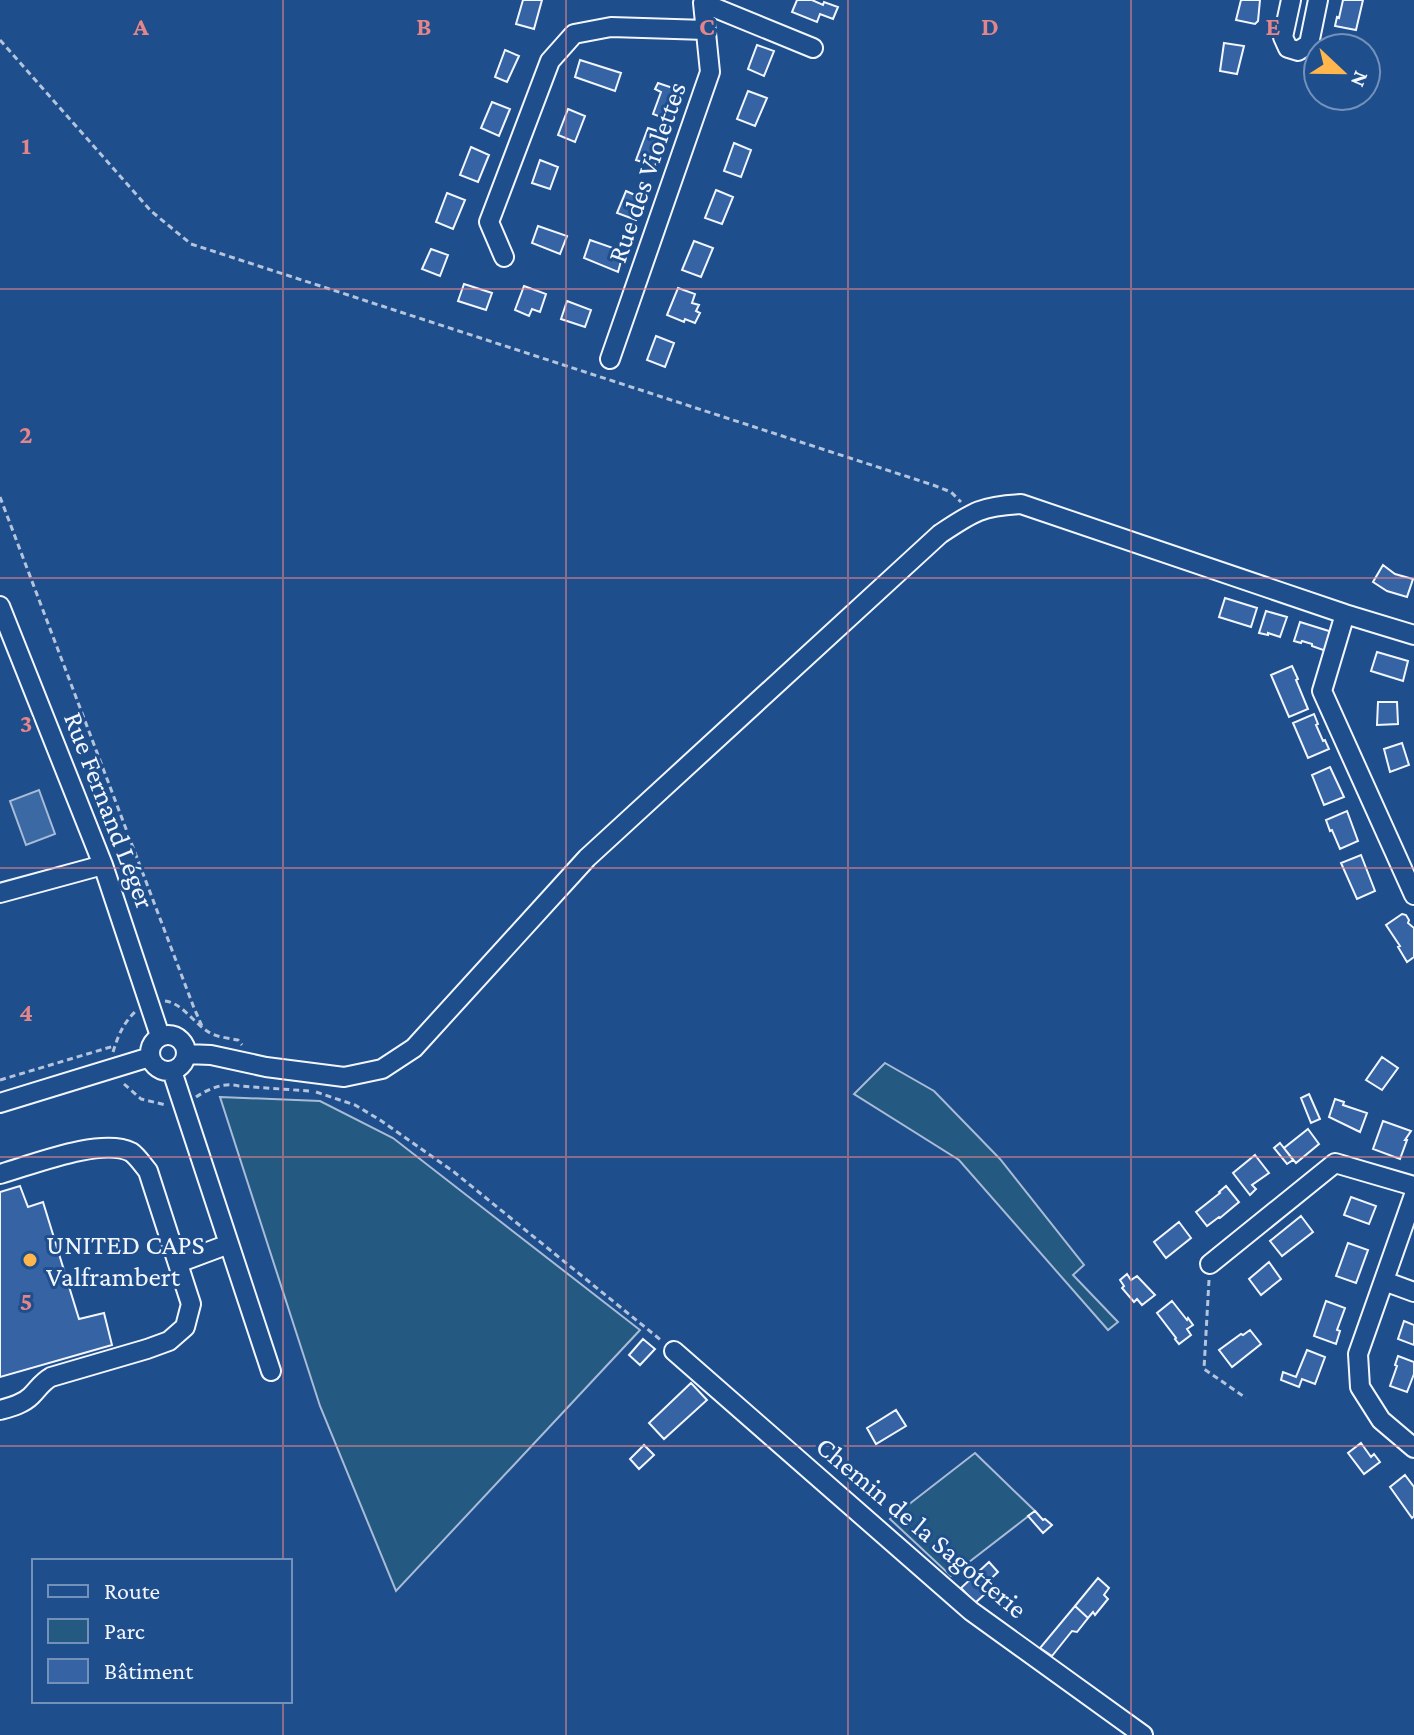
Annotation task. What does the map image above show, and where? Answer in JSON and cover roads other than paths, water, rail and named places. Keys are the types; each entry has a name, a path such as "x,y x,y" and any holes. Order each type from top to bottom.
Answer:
{"street":[{"path":"1291,0 1283,37 1288,48 1298,51 1309,44 1318,0"},
{"path":"703,2 813,48"},
{"name":"Rue des Violettes","path":"610,359 710,72 703,2"},
{"path":"504,257 489,222 550,61 574,34 611,27 706,30"},
{"path":"186,1054 211,1055 266,1067 344,1077 382,1069 414,1048 587,858 940,534 973,512 994,506 1021,504 1414,635"},
{"name":"Rue Fernand Léger","path":"0,606 103,865 160,1036"},
{"path":"1345,614 1322,691 1414,895"},
{"path":"0,893 103,865"},
{"path":"160,1036 178,1038 186,1048 186,1054 182,1065 172,1071 161,1070 150,1057 151,1045 160,1036"},
{"path":"0,1103 150,1057"},
{"path":"172,1071 271,1371"},
{"path":"0,1174 93,1147 116,1147 133,1153 148,1171 191,1304 185,1327 169,1341 51,1377 19,1404 0,1410"},
{"path":"1210,1264 1335,1163 1414,1186"},
{"path":"1414,1195 1358,1354 1360,1387 1381,1420 1414,1448"},
{"path":"178,1263 229,1244"},
{"path":"1384,1281 1414,1292"},
{"name":"Chemin de la Sagotterie","path":"674,1351 971,1611 1143,1735"}],"place":[{"name":"UNITED CAPS Valframbert","path":"30,1260"}]}
